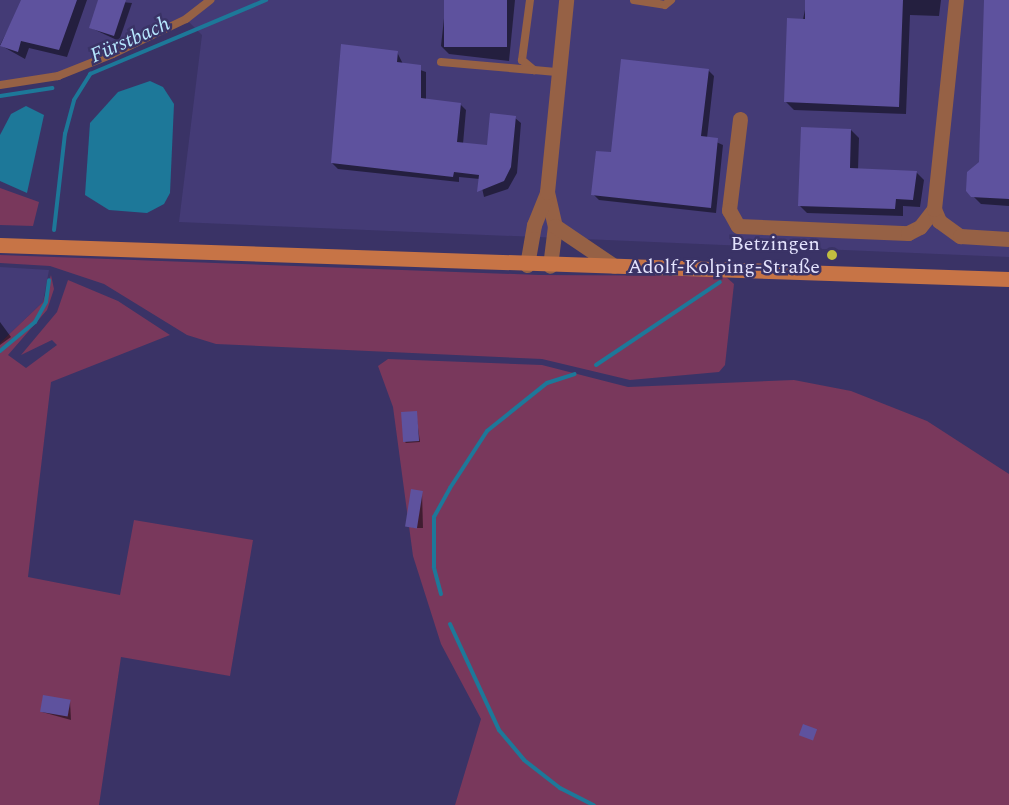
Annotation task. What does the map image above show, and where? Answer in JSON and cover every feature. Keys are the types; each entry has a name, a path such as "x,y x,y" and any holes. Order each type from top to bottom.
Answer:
{"main road":[{"path":"0,245 550,266 614,266 1009,279"}],"street":[{"path":"527,265 534,225 547,192 566,0"},
{"path":"956,0 934,209 939,221 960,236 1009,239"},
{"path":"740,119 729,210 738,226 908,232 920,227 934,209"},
{"path":"547,192 555,226 550,266"},
{"path":"555,226 614,266"}],"lane":[{"path":"0,85 58,76 113,54 186,19 210,0"},
{"path":"530,0 521,56 534,70"},
{"path":"634,0 664,5 671,0"},
{"path":"441,62 559,72"}],"shaded area":[{"path":"0,0 1009,0 1009,257 179,222 202,35 186,19 58,76 0,85"},
{"path":"0,188 39,202 33,226 0,225"},
{"path":"0,255 539,275 725,276 734,284 725,365 719,372 630,380 542,359 216,344 187,335 104,284 50,266 0,263"},
{"path":"0,267 49,270 43,302 0,343"},
{"path":"51,275 54,289 47,310 8,355 26,368 57,345 52,340 21,355 57,312 68,280 118,301 170,335 51,382 28,577 120,595 134,520 253,540 230,676 121,657 99,805 0,805 0,343 43,302"},
{"path":"388,359 542,365 628,387 794,380 851,391 927,421 1009,474 1009,805 455,805 481,719 441,644 413,556 393,407 378,366"}],"water":[{"path":"150,81 163,87 174,104 170,193 164,204 147,213 109,210 85,195 90,123 118,92"},
{"path":"26,106 44,115 27,193 0,181 0,135 11,114"}],"building":[{"path":"21,0 77,0 59,50 21,41 18,52 0,46"},
{"path":"98,0 126,0 114,36 89,28"},
{"path":"444,0 507,0 507,47 444,47"},
{"path":"805,0 903,0 899,107 784,102 787,18 805,19"},
{"path":"984,0 1009,0 1009,199 971,197 966,191 967,172 979,162"},
{"path":"341,44 398,51 397,62 421,65 421,98 461,103 457,142 487,145 490,113 516,116 511,167 504,181 477,192 479,175 454,172 453,177 331,163"},
{"path":"621,59 709,69 701,136 718,138 711,208 591,195 596,151 611,152"},
{"path":"801,127 851,129 850,168 917,171 913,200 896,199 895,209 798,206"},
{"path":"417,411 419,441 403,442 401,412"},
{"path":"411,489 423,491 417,528 405,527"},
{"path":"43,695 71,700 68,717 40,712"},
{"path":"803,724 817,729 813,740 799,735"}],"waterway":[{"name":"Fürstbach","path":"54,230 65,134 74,100 90,74 266,0"},
{"path":"0,96 52,88"},
{"name":"Fürstbach","path":"0,351 35,322 46,302 49,280"},
{"path":"596,365 720,282"},
{"path":"441,594 434,567 434,517 450,488 487,431 547,383 575,374"},
{"path":"450,624 499,730 524,760 560,788 594,805"}],"place":[{"name":"Betzingen Adolf-Kolping-Straße","path":"832,255"}]}
